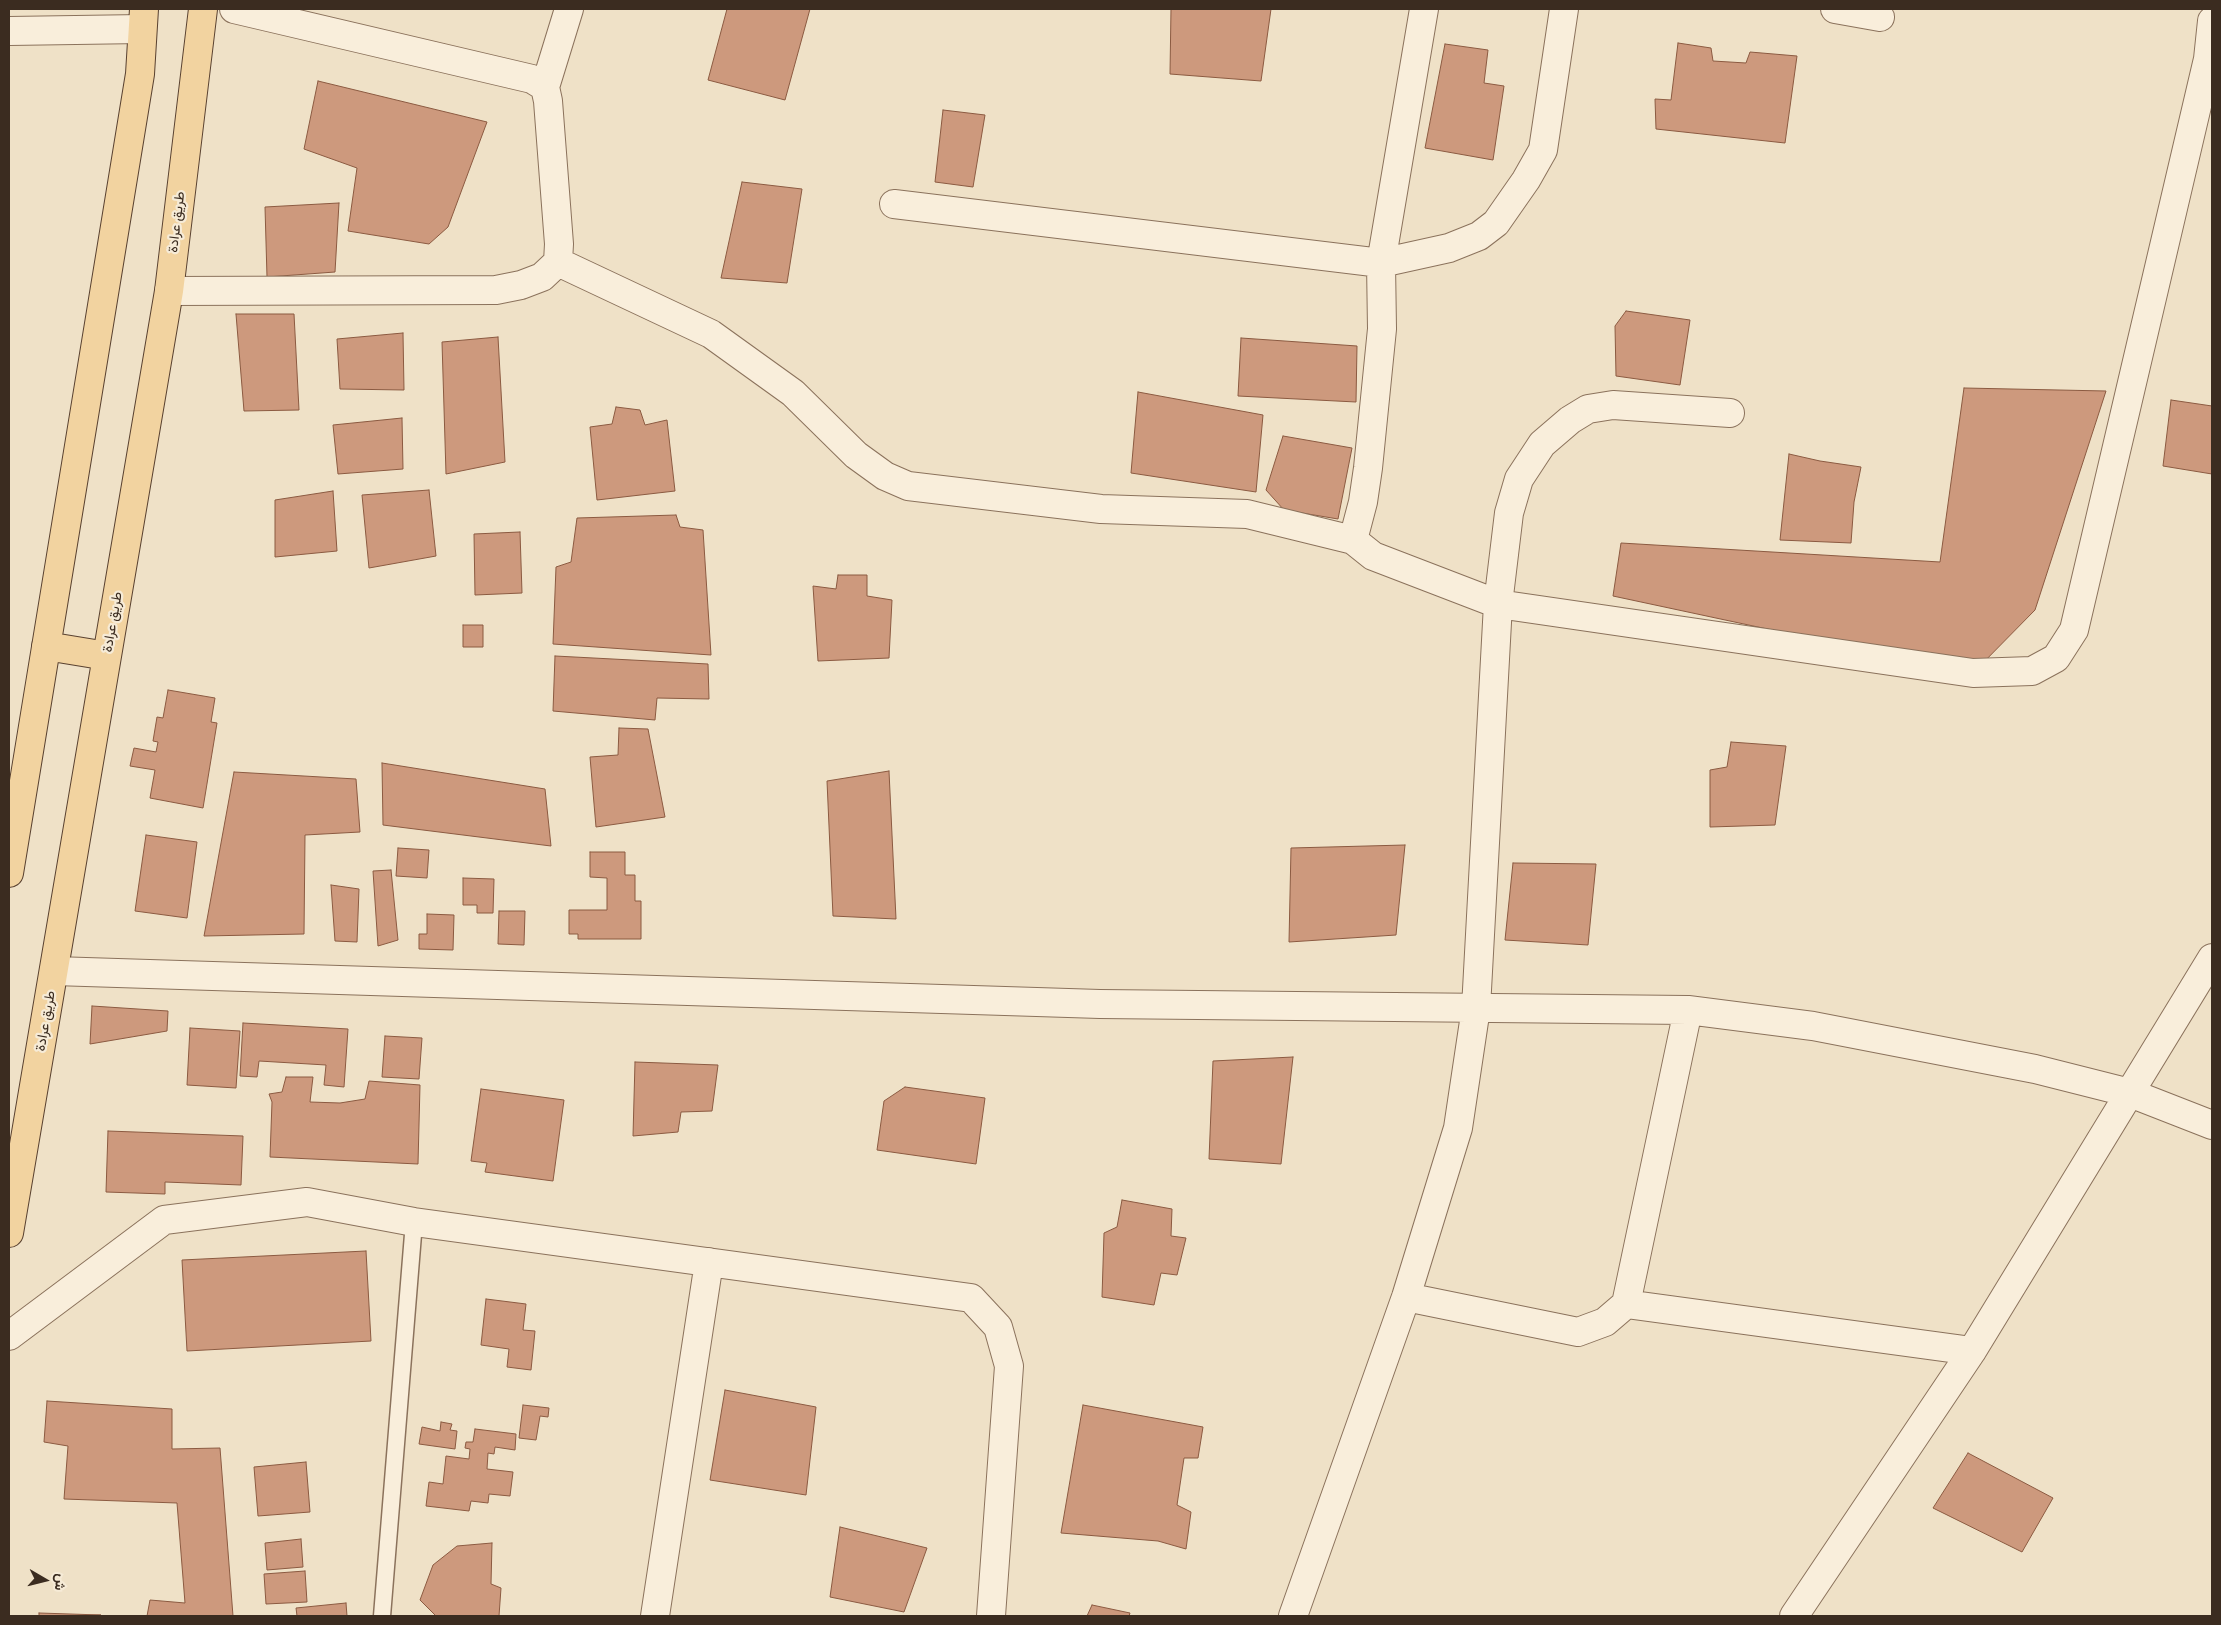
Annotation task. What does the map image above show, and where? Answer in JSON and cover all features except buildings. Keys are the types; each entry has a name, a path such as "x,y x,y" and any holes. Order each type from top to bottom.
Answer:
{"main road":[{"name":"طريق عرادة","path":"9,1233 169,291 203,9"},
{"path":"9,873 138,83 143,19"},
{"path":"46,646 107,656"}],"street":[{"path":"234,9 532,79 545,87"},
{"path":"169,291 496,290 521,285 542,277 558,262 548,101 545,87 569,9"},
{"path":"1353,540 1363,502 1368,468 1382,329 1381,264 1424,9"},
{"path":"894,204 1381,264 1449,248 1480,236 1496,223 1526,180 1543,150 1564,9"},
{"path":"1836,9 1880,17"},
{"path":"9,31 143,19"},
{"path":"558,262 711,334 793,393 856,455 885,476 908,486 1101,509 1247,514 1353,540 1373,556 1498,604 1973,673 2032,671 2056,658 2074,630 2210,59 2212,21"},
{"path":"1293,1616 1406,1297 1458,1128 1476,1008 1498,604 1509,513 1519,479 1542,444 1570,420 1588,409 1613,405 1730,413"},
{"path":"1794,1616 1972,1351 2212,958"},
{"path":"54,971 1100,1004 1688,1010 1813,1026 2035,1069 2130,1093 2212,1125"},
{"path":"1406,1297 1578,1332 1605,1322 1626,1304 1688,1010"},
{"path":"9,1336 164,1220 307,1202 414,1222 971,1298 998,1327 1009,1366 991,1616"},
{"path":"655,1616 709,1262"},
{"path":"1626,1304 1972,1351"}],"lane":[{"path":"382,1616 414,1222"}]}
